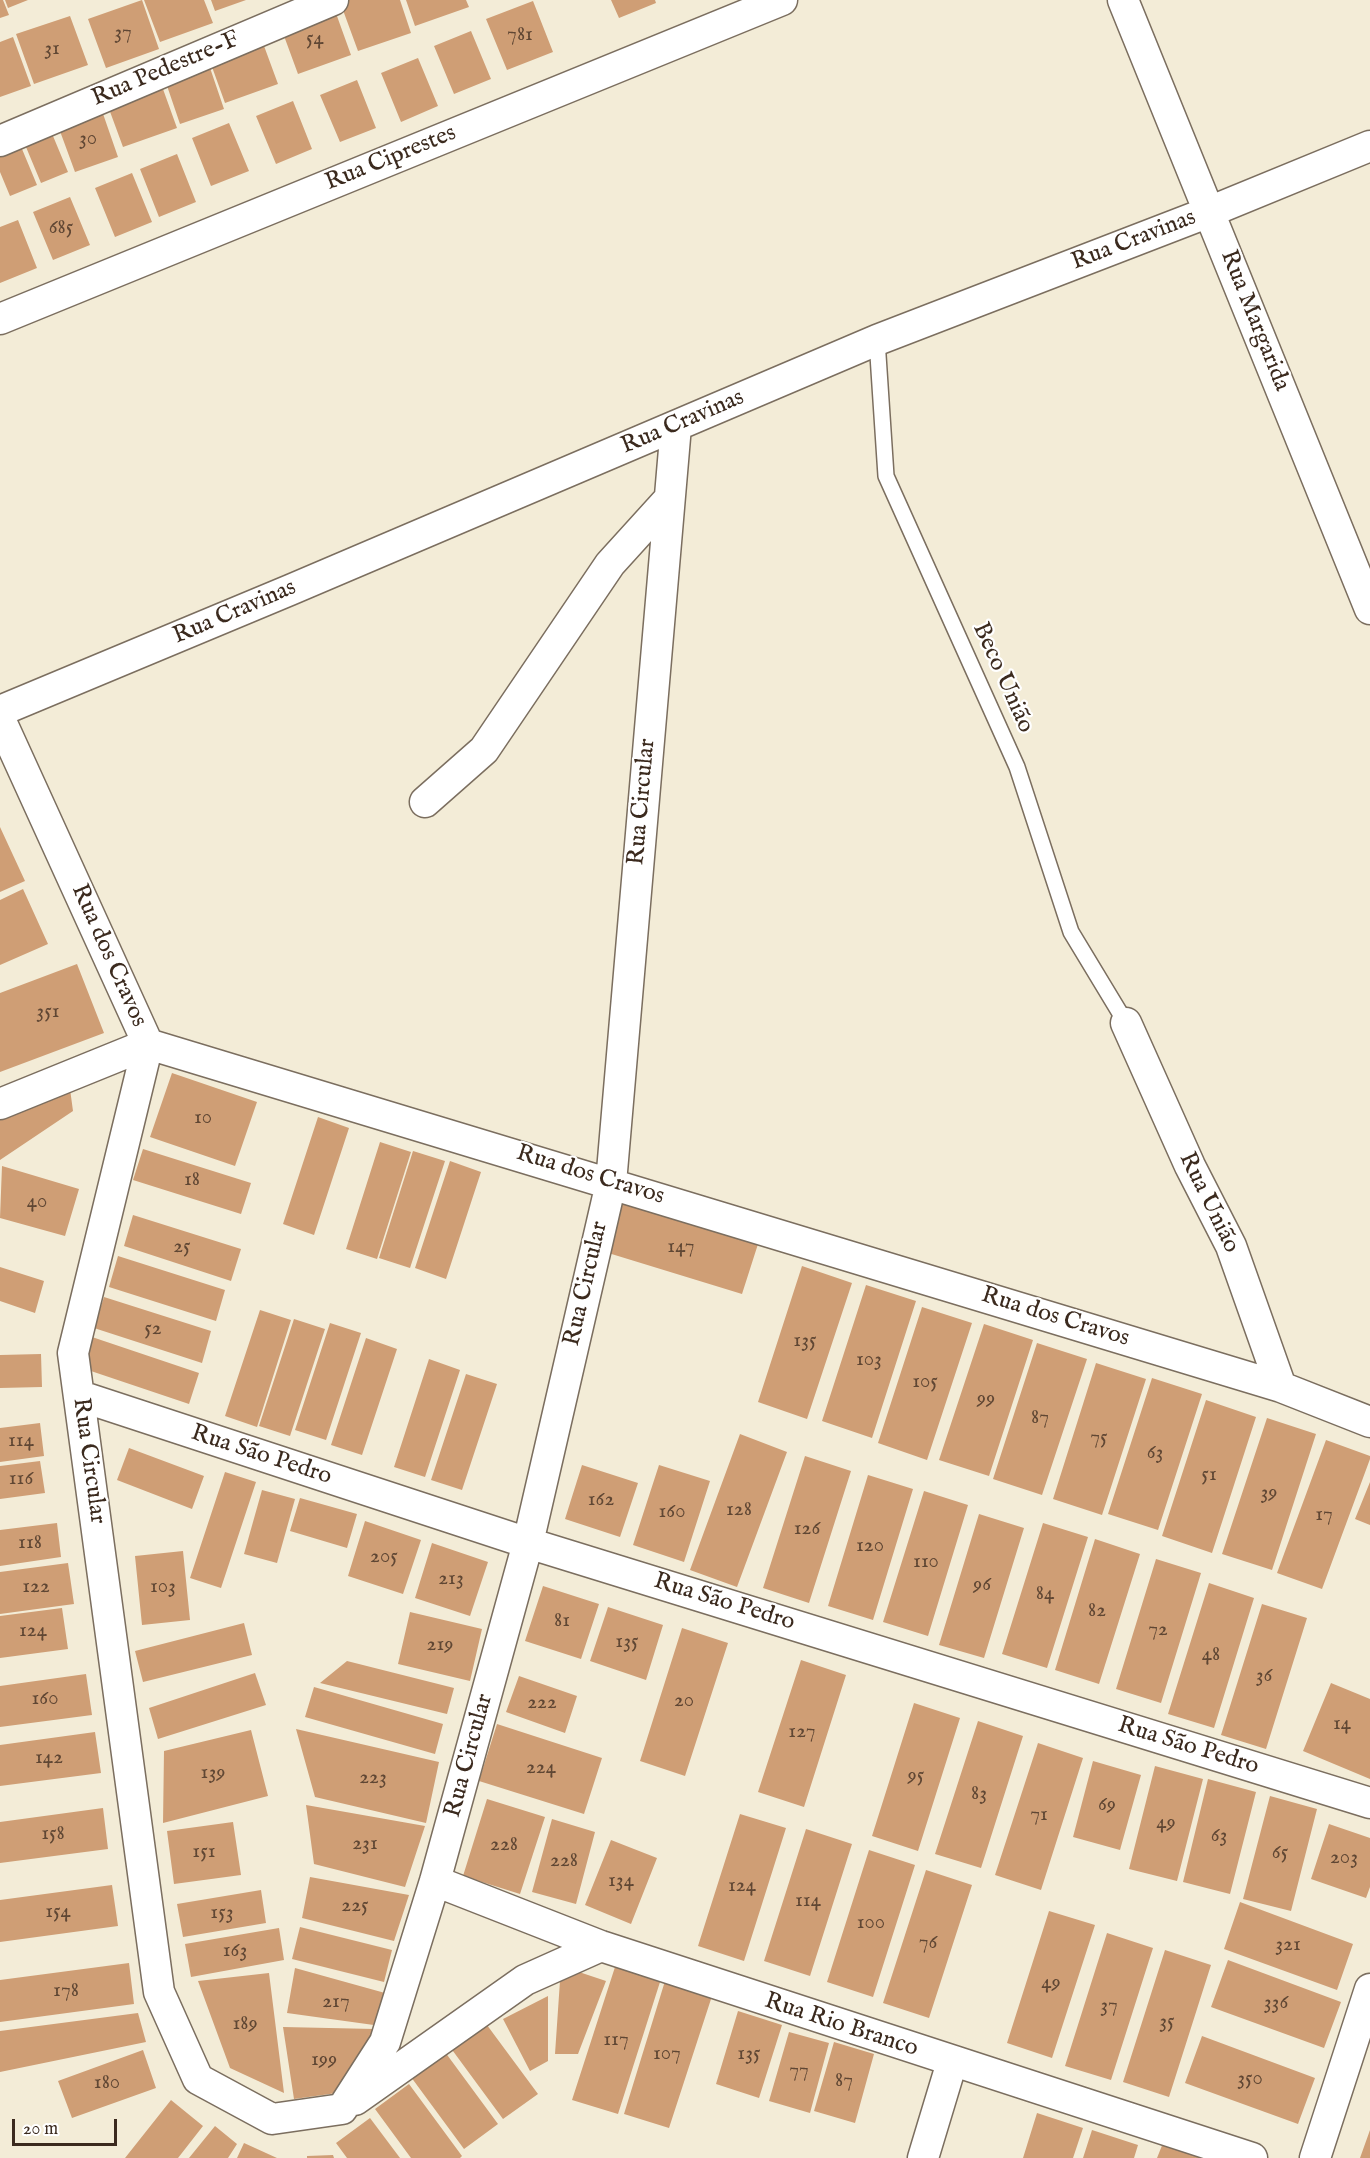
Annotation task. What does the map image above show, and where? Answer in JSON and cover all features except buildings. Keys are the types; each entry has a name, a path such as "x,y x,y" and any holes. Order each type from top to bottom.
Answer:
{"street":[{"name":"Rua Pedestre-F","path":"0,141 333,0"},
{"name":"Rua Ciprestes","path":"0,319 782,0"},
{"name":"Rua Margarida","path":"1123,0 1370,609"},
{"name":"Rua Cravinas","path":"0,711 878,340 1209,212 1370,146"},
{"name":"Rua Circular","path":"342,2109 385,2042 435,1881 528,1543 611,1183 676,426"},
{"path":"425,802 484,750 603,574 669,499"},
{"name":"Rua dos Cravos","path":"0,719 148,1044 1281,1387 1370,1422"},
{"name":"Rua União","path":"1126,1023 1190,1166 1231,1246 1281,1387"},
{"name":"Rua Circular","path":"148,1044 73,1353 159,1992 198,2079 272,2119 342,2109 525,1980 601,1946"},
{"path":"0,1104 148,1044"},
{"name":"Rua São Pedro","path":"80,1396 528,1543 1370,1803"},
{"name":"Rua Rio Branco","path":"435,1881 601,1946 1252,2158"},
{"path":"1315,2158 1370,1989"},
{"path":"923,2158 952,2062"}],"lane":[{"name":"Beco União","path":"878,340 886,476 1017,767 1071,932 1126,1023"}]}
